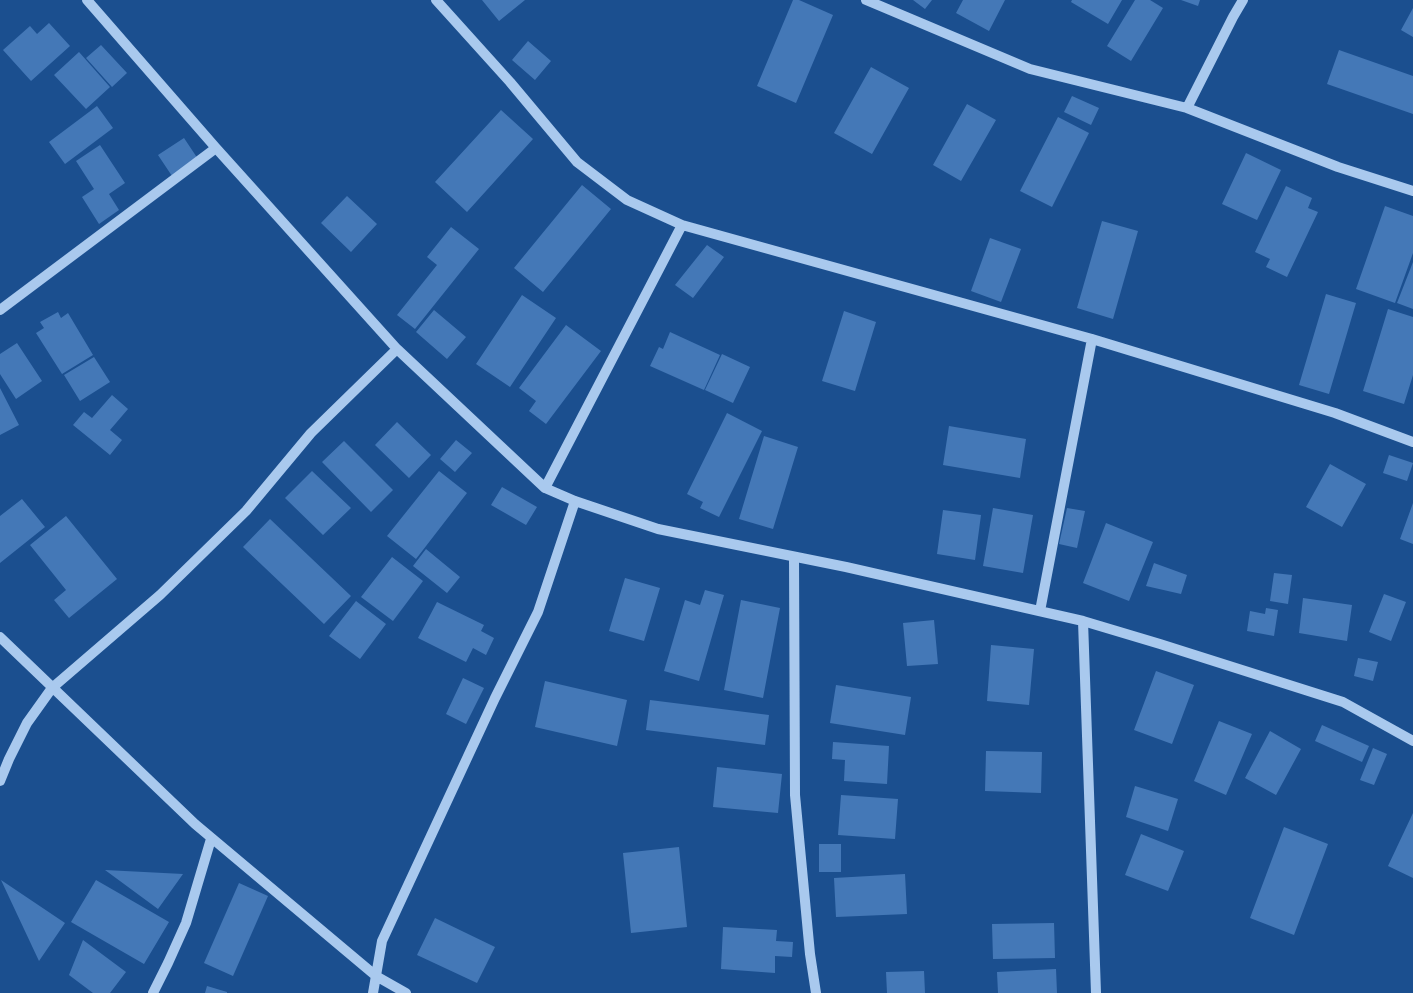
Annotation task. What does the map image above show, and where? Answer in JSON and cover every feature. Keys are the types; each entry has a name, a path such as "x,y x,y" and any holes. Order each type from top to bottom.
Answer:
{"street":[{"path":"87,0 397,350 545,488 575,501 658,529 1083,621 1342,702 1413,741"},
{"path":"436,0 510,82 577,162 627,200 682,225 1092,339 1335,413 1413,442"},
{"path":"866,0 1030,69 1187,108 1338,168 1413,190"},
{"path":"1187,108 1243,0"},
{"path":"0,310 216,148"},
{"path":"545,488 682,225"},
{"path":"1040,611 1092,339"},
{"path":"0,781 27,723 52,688 160,596 246,511 311,433 397,350"},
{"path":"373,993 382,942 495,698 538,612 575,501"},
{"path":"794,557 795,795 810,954 816,993"},
{"path":"1083,621 1096,993"},
{"path":"0,637 195,825 376,976 406,993"},
{"path":"153,993 186,923 211,838"}],"building":[{"path":"482,0 525,0 499,21"},
{"path":"793,0 799,0 833,15 796,103 757,86"},
{"path":"913,0 932,0 925,9"},
{"path":"963,0 1005,0 989,31 956,13"},
{"path":"1072,0 1122,0 1108,24 1071,2"},
{"path":"1135,0 1150,0 1163,8 1131,61 1107,46"},
{"path":"1181,0 1200,0 1198,6"},
{"path":"1413,8 1413,37 1401,30"},
{"path":"49,23 70,46 31,81 3,50 30,26 37,34"},
{"path":"528,41 551,61 535,80 512,60"},
{"path":"101,45 127,73 112,87 86,58"},
{"path":"1339,50 1413,76 1413,114 1327,84"},
{"path":"79,52 110,87 86,109 54,75"},
{"path":"871,67 909,88 872,154 834,133"},
{"path":"1072,96 1099,108 1091,125 1064,112"},
{"path":"967,104 996,120 961,181 933,165"},
{"path":"97,106 113,128 65,164 49,142"},
{"path":"501,110 533,139 467,212 435,182"},
{"path":"1058,117 1089,133 1052,207 1020,191"},
{"path":"184,138 198,159 172,176 158,155"},
{"path":"100,145 125,183 109,194 119,210 99,224 82,197 94,189 76,161"},
{"path":"1246,153 1281,170 1257,220 1222,204"},
{"path":"582,185 611,209 543,292 514,268"},
{"path":"1286,186 1312,198 1308,208 1318,212 1287,277 1266,267 1270,259 1255,252"},
{"path":"347,196 377,224 351,252 321,223"},
{"path":"1385,206 1413,216 1413,253 1395,303 1356,289"},
{"path":"1102,221 1138,231 1113,319 1077,308"},
{"path":"451,227 479,249 415,329 397,315 437,265 427,257"},
{"path":"990,238 1021,249 1001,302 971,291"},
{"path":"707,245 724,257 693,298 675,285"},
{"path":"1413,262 1413,309 1397,303"},
{"path":"1326,294 1356,303 1329,394 1299,385"},
{"path":"522,295 556,318 510,387 476,364"},
{"path":"1388,309 1413,317 1413,375 1404,404 1363,391"},
{"path":"434,310 466,337 447,359 416,332"},
{"path":"844,311 876,322 855,391 822,381"},
{"path":"58,312 61,318 68,313 93,355 62,374 36,333 44,328 40,322"},
{"path":"566,325 601,351 546,424 529,411 536,401 519,388"},
{"path":"670,332 720,355 704,390 650,366 659,347 663,349"},
{"path":"17,343 42,381 16,399 0,374 0,354"},
{"path":"722,354 750,367 733,403 705,390"},
{"path":"94,357 110,382 80,401 64,375"},
{"path":"0,388 19,425 0,435"},
{"path":"112,395 128,409 110,430 122,440 110,455 73,425 84,412 92,418"},
{"path":"727,413 762,431 719,517 700,508 703,502 687,494"},
{"path":"397,422 431,455 409,478 375,445"},
{"path":"949,426 1026,439 1020,478 943,465"},
{"path":"764,436 798,447 773,529 739,519"},
{"path":"456,440 472,453 455,472 440,459"},
{"path":"344,441 393,490 371,512 322,462"},
{"path":"1389,455 1413,463 1407,481 1383,473"},
{"path":"1330,464 1366,484 1342,527 1306,507"},
{"path":"312,471 351,508 323,535 285,498"},
{"path":"439,471 467,493 416,559 387,536"},
{"path":"502,487 537,507 526,525 491,505"},
{"path":"22,499 45,527 0,563 0,516"},
{"path":"1413,503 1413,544 1400,539"},
{"path":"993,508 1033,515 1023,573 983,566"},
{"path":"1067,508 1085,511 1077,548 1059,544"},
{"path":"943,510 981,515 975,560 937,554"},
{"path":"66,516 117,579 69,618 54,600 66,590 30,545"},
{"path":"270,519 351,596 324,624 243,547"},
{"path":"1106,523 1153,542 1129,601 1083,583"},
{"path":"426,549 460,577 447,593 413,566"},
{"path":"392,557 423,581 393,621 361,597"},
{"path":"1154,563 1187,575 1181,594 1146,586"},
{"path":"1274,573 1292,575 1288,604 1270,601"},
{"path":"625,578 660,588 644,641 609,631"},
{"path":"705,590 724,595 699,681 664,671 685,600 700,605"},
{"path":"1384,594 1406,602 1391,641 1369,632"},
{"path":"1303,598 1352,605 1347,641 1299,633"},
{"path":"741,600 780,608 763,698 724,690"},
{"path":"356,601 386,624 360,659 329,636"},
{"path":"437,602 484,625 481,631 494,638 486,655 473,648 466,662 418,638"},
{"path":"1266,608 1278,610 1274,636 1247,631 1250,611 1265,614"},
{"path":"934,620 938,664 907,666 903,623"},
{"path":"991,645 1034,649 1029,705 987,701"},
{"path":"1358,658 1378,662 1373,681 1354,676"},
{"path":"1156,671 1194,685 1172,744 1134,730"},
{"path":"463,678 484,688 466,724 446,714"},
{"path":"545,681 627,700 617,746 535,727"},
{"path":"836,685 911,697 905,735 830,723"},
{"path":"650,700 769,715 765,745 646,730"},
{"path":"1219,721 1252,734 1226,795 1194,781"},
{"path":"1322,725 1369,746 1362,762 1315,741"},
{"path":"1270,731 1301,749 1276,795 1245,778"},
{"path":"833,742 889,746 887,784 844,781 845,760 832,759"},
{"path":"1373,748 1387,754 1374,785 1360,780"},
{"path":"986,751 1042,752 1041,793 985,791"},
{"path":"717,767 782,774 778,813 713,807"},
{"path":"1135,786 1178,799 1168,831 1126,817"},
{"path":"841,795 898,799 895,839 838,835"},
{"path":"1413,813 1413,878 1388,866"},
{"path":"1284,827 1328,844 1294,935 1250,918"},
{"path":"1141,834 1184,851 1168,891 1125,875"},
{"path":"819,844 841,844 841,872 819,872"},
{"path":"679,847 687,927 631,933 623,853"},
{"path":"105,870 183,874 158,909"},
{"path":"905,874 907,914 836,917 834,878"},
{"path":"1,880 65,923 39,961"},
{"path":"96,880 169,922 144,964 71,922"},
{"path":"239,883 268,896 233,976 204,963"},
{"path":"435,918 495,947 477,983 417,955"},
{"path":"1054,923 1055,958 993,959 992,924"},
{"path":"723,927 777,930 776,941 793,942 792,957 775,956 775,973 721,969"},
{"path":"83,940 126,972 110,993 93,993 69,975"},
{"path":"1056,969 1057,993 998,993 997,972"},
{"path":"924,971 925,993 887,993 886,972"},
{"path":"207,986 227,992 227,993 205,993"}]}
